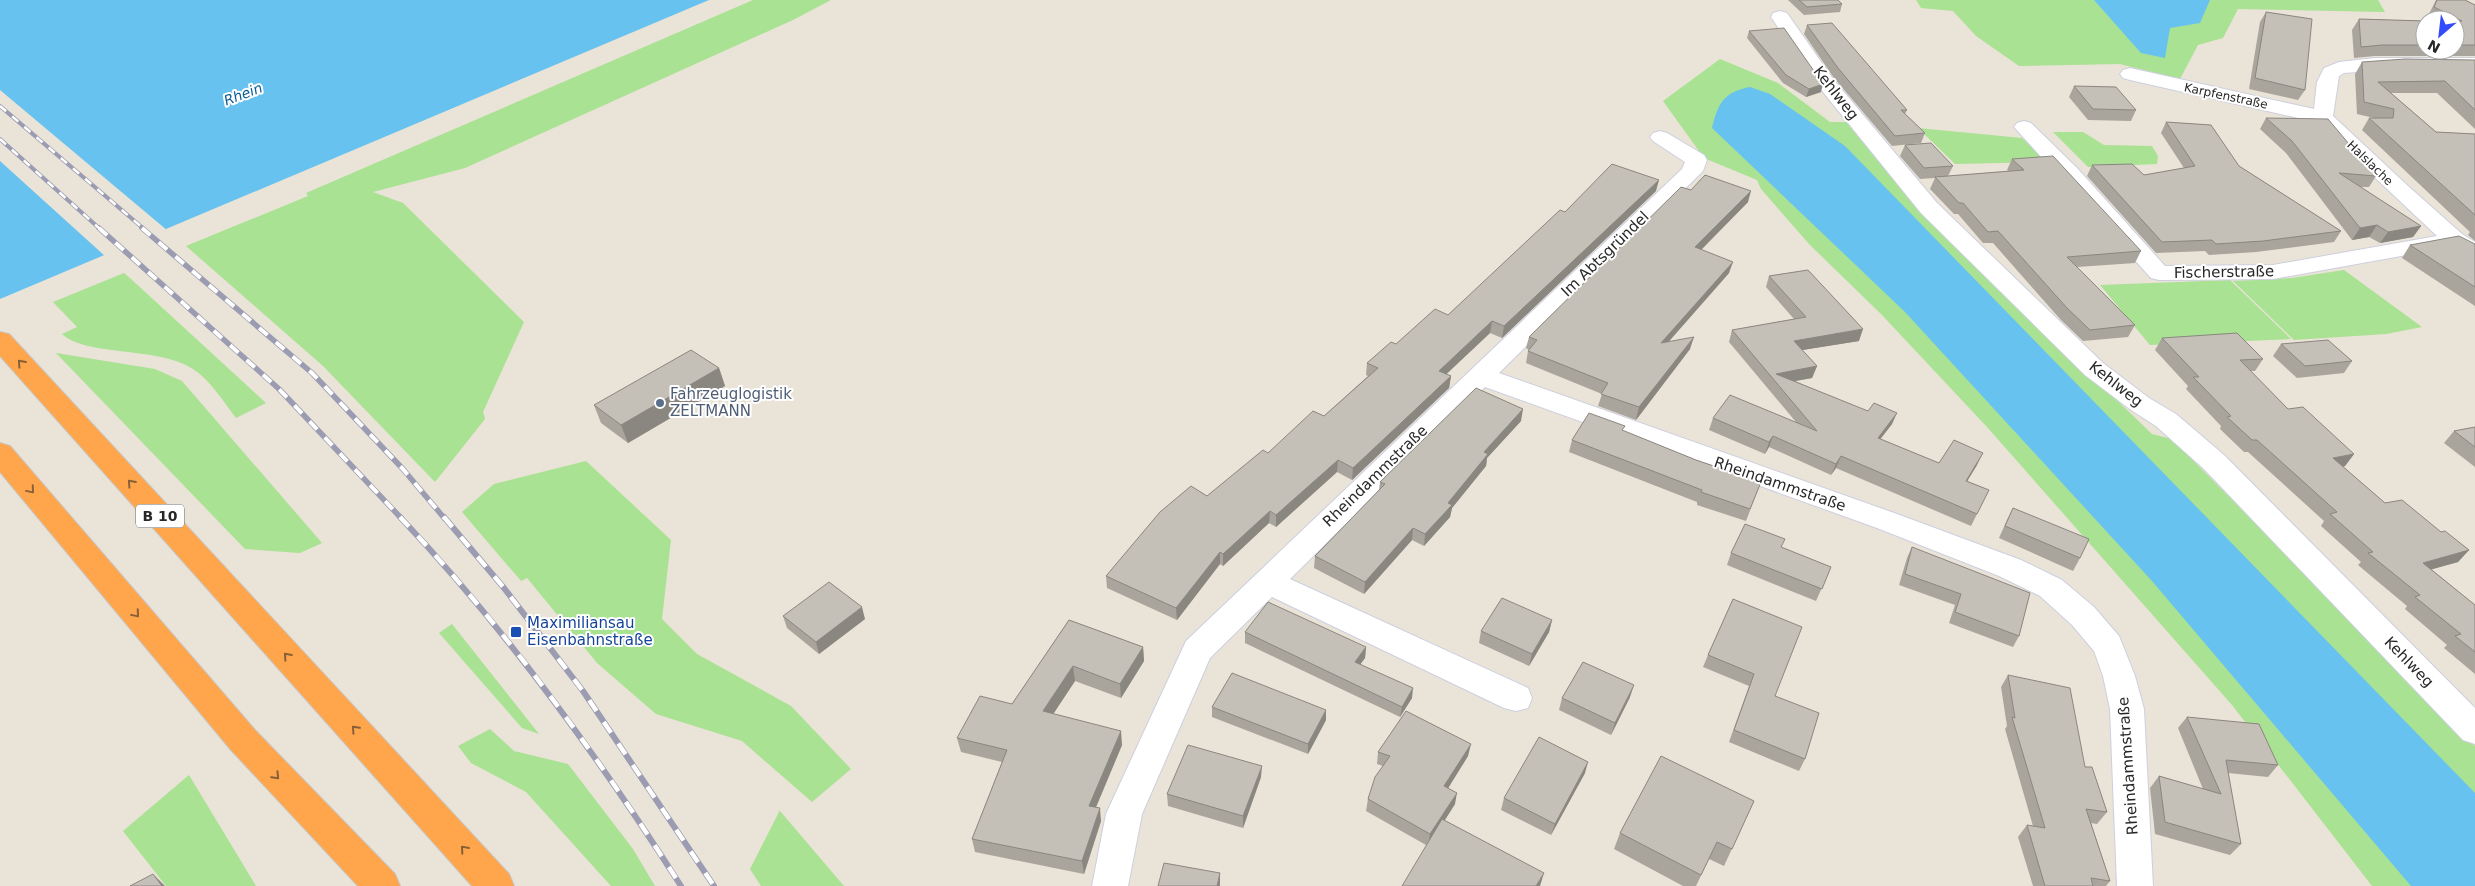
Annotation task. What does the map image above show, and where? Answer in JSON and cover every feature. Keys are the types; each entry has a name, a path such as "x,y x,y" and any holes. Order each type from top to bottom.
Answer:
{"highway":[{"name":"B 10","path":"0,340 319,692 435,816 496,886"},
{"path":"0,452 243,740 382,886"}],"street":[{"name":"Kehlweg","path":"1780,17 1826,84 1929,208 2094,369 2140,404 2166,420 2214,462 2475,730"},
{"path":"2323,117 2327,82 2331,71 2336,67 2368,64 2475,64"},
{"name":"Karpfenstraße","path":"2130,74 2176,86 2323,117"},
{"name":"Halslache","path":"2323,117 2363,157 2454,239 2475,252"},
{"name":"Fischerstraße","path":"2024,127 2069,173 2159,273 2273,272 2454,239"},
{"name":"Im Abtsgründel","path":"1479,375 1692,171 1696,160 1660,137"},
{"name":"Rheindammstraße","path":"1110,886 1124,814 1197,650 1479,375 1647,437 1887,521 2010,568 2051,588 2083,616 2108,645 2119,676 2127,709 2135,886"},
{"path":"1267,581 1516,698"}],"green space":[{"path":"753,0 831,0 793,20 465,168 373,192 403,203 524,322 483,412 485,419 435,482 323,366 186,246 308,196 306,193"},
{"path":"1916,0 2378,0 2385,12 2238,9 2223,38 2198,45 2180,79 2120,64 2019,66 1976,36 1953,11 1921,8"},
{"path":"1720,59 1778,83 1830,122 1846,122 1924,215 2152,434 2172,439 2475,746 2475,886 2372,886 2232,705 1987,427 1881,314 1810,245 1761,189 1757,180 1704,158 1663,101"},
{"path":"1918,128 2022,138 2049,162 1955,164"},
{"path":"2053,132 2083,132 2104,145 2152,146 2158,156 2157,164 2088,167"},
{"path":"2344,270 2422,327 2386,334 2294,340 2233,281 2292,278"},
{"path":"124,273 266,403 236,418 205,379 193,369 161,357 88,346 73,341 62,334 77,327 53,302"},
{"path":"2230,280 2291,339 2150,345 2100,285"},
{"path":"56,353 155,369 182,381 322,543 300,553 245,549"},
{"path":"586,461 671,540 662,619 697,654 791,706 851,769 812,802 742,741 656,714 597,663 527,578 521,581 462,512 494,484"},
{"path":"452,624 539,734 522,728 439,633"},
{"path":"490,729 514,751 568,764 633,849 655,886 611,886 526,792 471,763 458,746"},
{"path":"189,775 256,886 166,886 123,831"},
{"path":"780,810 844,886 761,886 750,869"}],"water":[{"name":"Rhein","path":"0,0 709,0 0,299"},
{"path":"2094,0 2210,0 2200,23 2170,28 2165,58 2141,53"},
{"path":"1750,87 1770,94 1845,146 2475,793 2475,886 2411,886 2152,581 1905,312 1712,128 1720,105 1724,100 1734,92"}],"pier":[{"path":"0,90 168,231 106,257 0,161"}],"building":[{"path":"1799,0 1838,0 1842,4 1807,7"},
{"path":"2437,0 2465,0 2475,5 2475,45 2465,45 2465,10 2440,10 2434,7"},
{"path":"2266,12 2312,19 2305,90 2255,78"},
{"path":"2359,19 2415,21 2415,45 2361,47"},
{"path":"1832,23 1907,110 1901,110 1925,133 1895,136 1838,68 1807,25"},
{"path":"1784,28 1823,84 1809,89 1786,75 1749,31"},
{"path":"2405,59 2475,60 2475,110 2445,81 2378,82 2436,132 2475,134 2475,215 2369,118 2393,118 2394,109 2364,102 2362,62"},
{"path":"2074,86 2116,87 2136,110 2093,109"},
{"path":"2266,118 2328,119 2376,176 2339,173 2421,226 2388,232 2377,225 2360,228 2292,141"},
{"path":"2166,122 2211,125 2239,166 2341,231 2263,241 2216,244 2212,240 2162,242 2092,165 2132,164 2144,175 2195,166"},
{"path":"1931,143 1953,166 1924,168 1905,145"},
{"path":"2053,156 2141,251 2067,257 2135,325 2090,330 2067,308 1998,231 1988,232 1963,203 1959,203 1935,177 2024,170 2012,159"},
{"path":"1612,164 1659,180 1504,326 1492,321 1439,371 1451,376 1353,468 1338,460 1276,515 1270,511 1223,554 1220,552 1176,608 1106,576 1160,512 1191,486 1207,496 1263,450 1268,453 1313,411 1324,416 1378,368 1367,363 1391,342 1396,344 1435,309 1448,315 1560,210 1565,212"},
{"path":"1705,175 1751,191 1695,247 1733,262 1661,343 1694,337 1639,407 1601,394 1608,383 1528,351 1537,340 1529,337 1681,187 1691,190"},
{"path":"2459,236 2475,244 2475,287 2410,245"},
{"path":"1808,270 1863,329 1794,341 1817,366 1776,374 1868,411 1874,403 1897,413 1878,438 1939,463 1954,440 1983,453 1966,481 1989,490 1977,514 1841,456 1836,464 1773,436 1769,442 1713,418 1730,395 1817,431 1732,330 1806,317 1769,276"},
{"path":"2237,333 2263,359 2240,360 2288,409 2303,407 2354,454 2333,458 2385,503 2402,500 2441,532 2445,531 2469,550 2423,563 2475,605 2475,652 2455,636 2461,634 2415,597 2420,595 2368,553 2373,552 2330,514 2337,512 2257,440 2252,440 2227,417 2231,416 2193,377 2199,377 2162,338"},
{"path":"2328,340 2352,361 2305,366 2281,344"},
{"path":"691,350 719,368 621,425 594,405"},
{"path":"1476,388 1523,409 1484,452 1488,454 1448,503 1452,505 1425,534 1413,528 1365,582 1315,556 1385,484 1380,482"},
{"path":"1589,413 1625,426 1622,430 1696,460 1761,482 1750,509 1701,492 1702,490 1572,440"},
{"path":"2475,427 2475,447 2454,431"},
{"path":"2013,508 2089,539 2080,558 2005,526"},
{"path":"1745,524 1785,539 1781,547 1831,567 1822,589 1731,553"},
{"path":"1912,547 2030,593 2019,636 1955,612 1961,594 1905,574"},
{"path":"829,582 862,607 816,642 783,616"},
{"path":"1502,598 1552,620 1532,654 1481,631"},
{"path":"1733,599 1802,627 1775,696 1819,713 1805,759 1734,730 1754,674 1708,655"},
{"path":"1268,602 1366,647 1355,662 1413,688 1402,707 1245,632"},
{"path":"1069,620 1143,647 1120,684 1073,666 1043,711 1121,731 1089,806 1100,808 1082,861 972,839 1007,750 957,738 980,696 1012,704"},
{"path":"1583,662 1634,685 1615,723 1562,698"},
{"path":"1232,673 1326,710 1308,744 1212,707"},
{"path":"2008,675 2070,688 2085,767 2092,767 2107,812 2086,809 2110,881 2091,878 2093,886 2045,886 2027,825 2045,828 2012,717 2015,718"},
{"path":"1406,711 1471,744 1444,786 1457,793 1430,834 1368,799 1375,777 1390,756 1378,752"},
{"path":"2187,717 2259,724 2278,765 2226,760 2241,844 2165,822 2159,776 2221,794"},
{"path":"1539,737 1588,762 1555,824 1504,798"},
{"path":"1188,745 1262,766 1243,816 1167,794"},
{"path":"1661,756 1754,801 1732,849 1717,842 1701,875 1620,833"},
{"path":"1442,819 1544,873 1536,886 1402,886"},
{"path":"1164,863 1220,873 1217,886 1158,886"},
{"path":"153,874 162,886 130,886"}],"railway":[{"path":"0,106 144,229"},
{"path":"0,139 100,229"},
{"path":"99,228 279,389 402,519"},
{"path":"142,228 312,373 402,468 445,519"},
{"path":"400,517 477,604 550,695 617,789 681,886"},
{"path":"444,517 504,588 583,691 714,886"}],"place":[{"name":"Fahrzeuglogistik ZELTMANN","path":"660,403"},
{"name":"Maximiliansau Eisenbahnstraße","path":"516,632"}]}
